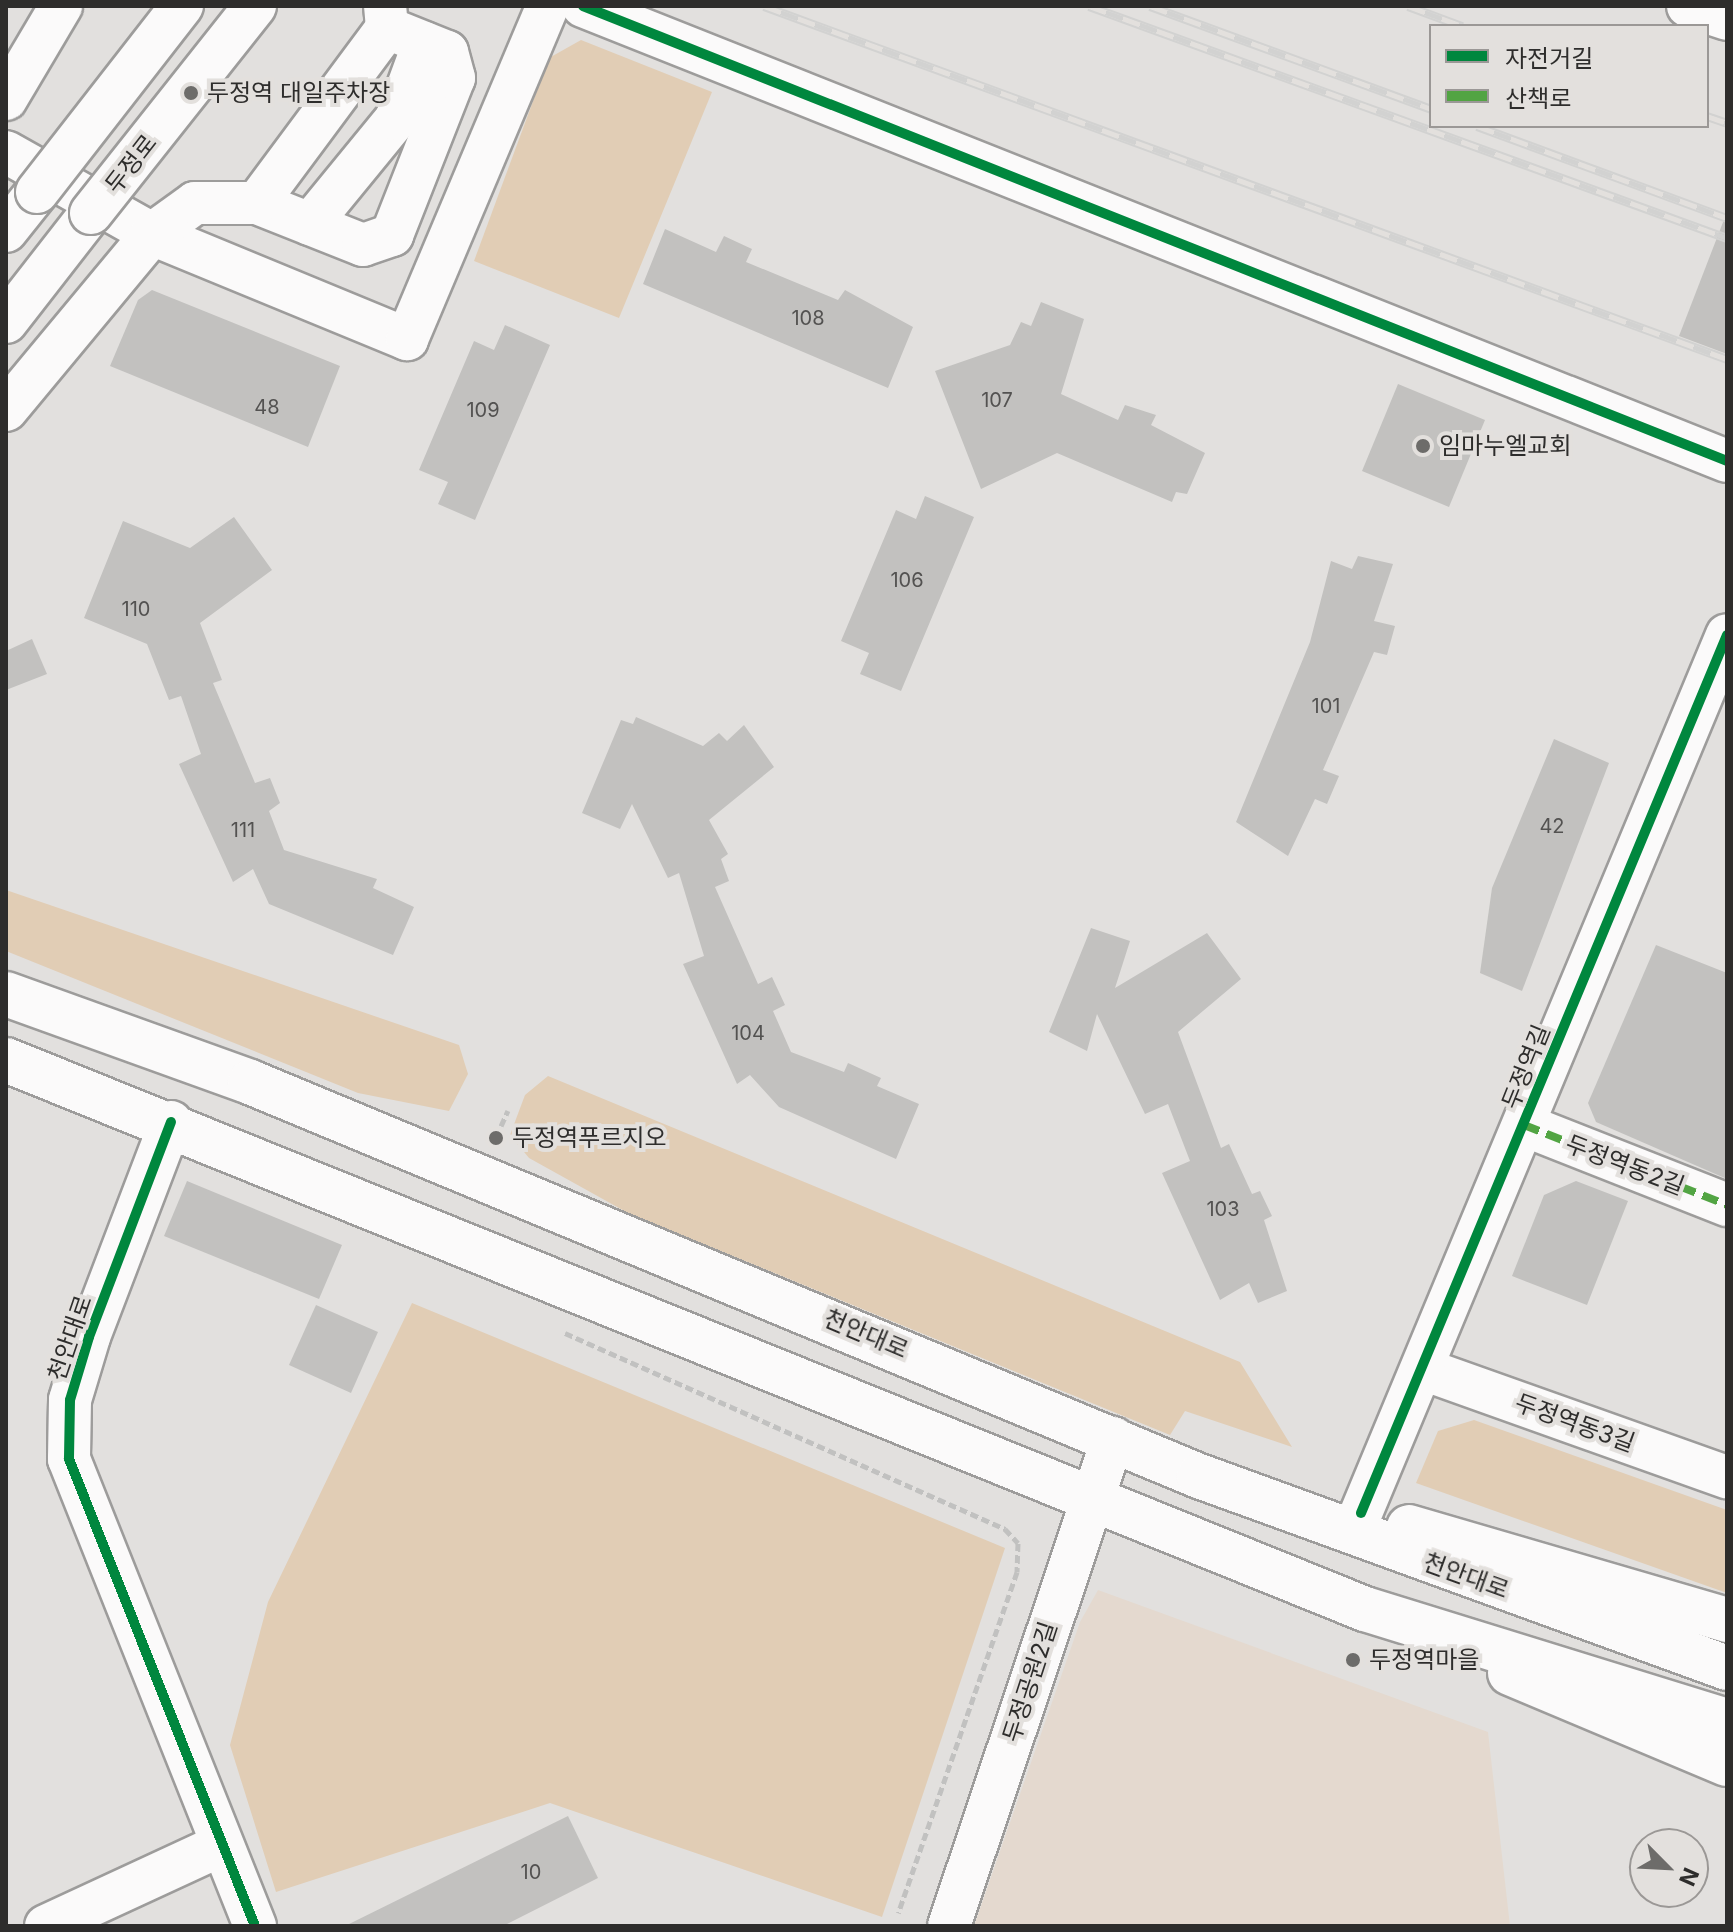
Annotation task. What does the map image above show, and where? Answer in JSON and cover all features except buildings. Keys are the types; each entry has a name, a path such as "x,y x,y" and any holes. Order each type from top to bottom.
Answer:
{"main road":[{"name":"천안대로","path":"6,994 264,1087 1257,1499 1727,1668"},
{"path":"6,1060 171,1122 1365,1609 1727,1764"},
{"path":"1257,1499 1361,1513 1727,1620"},
{"path":"1365,1609 1727,1721"}],"street":[{"path":"6,99 61,6"},
{"path":"6,231 182,6"},
{"name":"두정로","path":"6,322 255,6"},
{"path":"6,152 152,234 407,339 548,6"},
{"path":"583,6 1727,461"},
{"path":"1688,6 1727,19"},
{"path":"257,203 399,26"},
{"path":"6,410 152,234 195,203 257,203 363,245 392,235 454,78 447,52 399,26"},
{"path":"310,224 396,119 399,26"},
{"name":"두정역길","path":"1361,1513 1727,635"},
{"name":"천안대로","path":"171,1122 89,1337 70,1400 69,1459 219,1846 255,1926"},
{"name":"두정역동2길","path":"1524,1125 1727,1205"},
{"name":"두정역동3길","path":"1423,1369 1727,1477"},
{"name":"두정공원2길","path":"949,1926 1113,1438"},
{"path":"46,1926 219,1846"}],"path":[{"path":"501,1126 508,1110"},
{"path":"555,1329 1005,1529 1018,1543 1017,1572 898,1913"}],"shaded area":[{"path":"581,40 712,92 619,318 474,261 549,58"},
{"path":"6,890 459,1045 468,1074 449,1111 358,1093 6,951"},
{"path":"548,1076 1240,1362 1292,1447 1185,1411 1170,1435 628,1213 529,1158 510,1135 525,1095"},
{"path":"412,1303 1005,1548 882,1917 550,1803 276,1892 230,1745 268,1602"},
{"path":"1474,1420 1727,1510 1727,1593 1416,1483 1438,1431"},
{"path":"1098,1590 1488,1732 1510,1926 974,1926 1080,1622"}],"railway":[{"path":"764,6 1727,359"},
{"path":"1089,6 1727,238"},
{"path":"1150,6 1429,108"},
{"path":"1408,6 1457,24"},
{"path":"1709,117 1727,123"},
{"path":"1482,128 1727,218"}],"marked path":[{"path":"1524,1125 1727,1205"}],"cycle path":[{"path":"583,6 1727,461"},
{"path":"1361,1513 1727,635"},
{"path":"171,1122 89,1337 70,1400 69,1459 255,1926"}],"place":[{"name":"두정역 대일주차장","path":"191,93"},
{"name":"임마누엘교회","path":"1423,446"},
{"name":"두정역푸르지오","path":"496,1138"},
{"name":"두정역마을","path":"1353,1660"}]}
